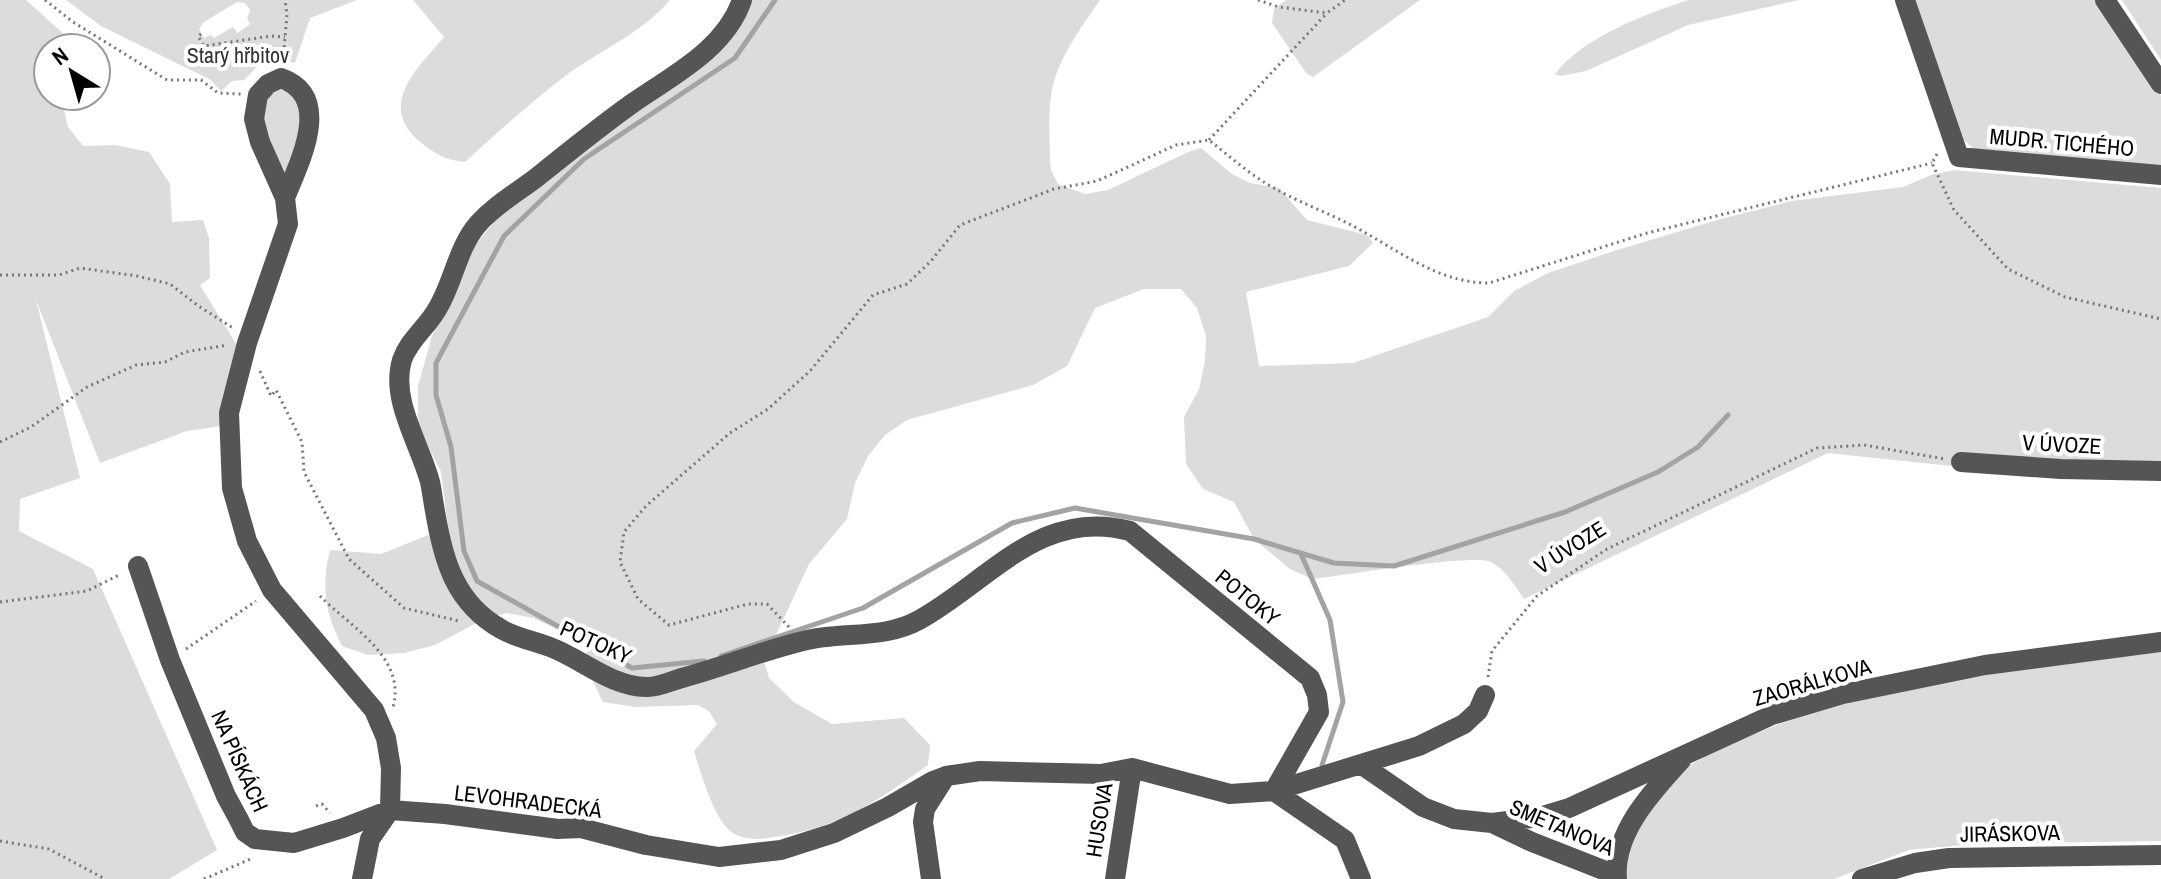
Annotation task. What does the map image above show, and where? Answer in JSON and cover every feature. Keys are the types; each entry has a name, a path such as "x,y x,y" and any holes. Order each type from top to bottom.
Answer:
{"street":[{"name":"POTOKY","path":"742,0 727,32 712,47 502,201 475,228 444,298 413,340 402,361 400,387 409,424 430,481 440,545 448,570 463,595 479,613 503,630 555,649 607,678 647,688 803,641 836,635 876,635 917,622 1035,541 1075,526 1105,525 1130,531 1310,678 1317,695 1319,712 1274,791"},
{"path":"1905,0 1949,129"},
{"path":"2105,0 2161,84"},
{"path":"285,198 307,142 309,114 304,94 293,83 281,78 268,84 258,95 254,119 260,142 285,198 288,224 247,343 229,413 232,488 247,541 272,590 358,689 374,710 382,728 391,768 390,810 370,839 362,879"},
{"name":"MUDR. TICHÉHO","path":"1949,129 1959,157 2161,175"},
{"name":"V ÚVOZE","path":"1961,462 2061,469 2161,471"},
{"name":"NA PÍSKÁCH","path":"138,566 170,660 226,796 245,832 255,839 294,843 390,810"},
{"name":"ZAORÁLKOVA","path":"1492,823 1539,817 1569,808 1772,715 1843,694 1985,665 2161,642"},
{"path":"1274,791 1419,746 1464,724 1478,711 1485,695"},
{"name":"SMETANOVA","path":"1362,765 1423,807 1454,819 1492,823 1616,877 1619,853 1638,813 1651,793 1686,755"},
{"name":"LEVOHRADECKÁ","path":"390,810 558,829 581,828 646,845 719,857 781,850 834,833 946,776 980,771 1101,774 1132,768 1230,794 1274,791"},
{"name":"HUSOVA","path":"1115,879 1132,768"},
{"path":"931,879 923,822 925,809 946,776"},
{"path":"1274,791 1345,840 1361,879"},
{"name":"JIRÁSKOVA","path":"1862,879 1915,863 1949,858 2161,855"}],"path":[{"path":"45,0 73,22 167,80 201,80 218,93 258,95"},
{"path":"281,78 285,0"},
{"path":"1258,0 1279,7 1327,13"},
{"path":"803,641 767,604 748,604 669,625 638,599 620,562 624,532 655,498 730,433 768,409 810,371 873,295 907,284 931,261 960,225 1054,189 1097,181 1176,145 1209,140 1327,13 1345,0"},
{"path":"201,34 198,36 204,46 271,36 285,37"},
{"path":"1209,140 1268,185 1357,229 1398,254 1431,270 1473,283 1489,283 1647,233 1932,163 1949,129"},
{"path":"1932,163 1954,210 2008,269 2065,297 2161,319"},
{"path":"0,275 59,275 80,268 137,276 170,284 239,331 271,396 276,390 302,442 304,472 349,559 404,608 462,621"},
{"path":"0,442 39,422 87,387 136,365 165,362 193,350 247,343"},
{"name":"V ÚVOZE","path":"1485,695 1492,651 1537,596 1607,549 1817,448 1864,445 1961,462"},
{"path":"0,602 87,591 138,566"},
{"path":"170,660 272,590"},
{"path":"320,596 367,638 393,673 396,696 382,728"},
{"path":"0,841 49,849 105,879"},
{"path":"204,879 239,862 265,854"}],"green space":[{"path":"0,0 26,0 61,32 32,32 32,112 65,112 68,127 83,146 115,145 149,152 170,184 172,222 203,220 209,238 210,278 200,285 238,347 221,426 187,431 100,463 36,300 80,478 20,499 19,531 93,569 217,850 169,879 0,879"},
{"name":"Starý hřbitov","path":"66,0 357,0 310,18 295,63 267,57 244,80 232,81 221,91 211,80 101,26","holes":["237,2 245,3 250,10 247,18 250,24 238,33 233,27 214,38 211,35 204,38 199,29 204,22"]},
{"path":"413,0 670,0 635,31 555,84 465,162 446,158 420,142 407,128 402,114 401,101 413,74 444,37"},
{"path":"752,0 1100,0 1068,49 1054,81 1050,111 1050,162 1058,184 1085,194 1108,190 1201,148 1232,174 1250,183 1279,188 1307,220 1367,235 1373,243 1349,266 1246,292 1259,366 1353,363 1488,317 1514,291 1548,273 1717,220 1792,201 1903,187 1931,175 1954,170 2161,188 2161,465 2037,475 1828,453 1524,599 1501,569 1491,562 1480,560 1312,579 1290,569 1254,539 1234,502 1203,489 1186,464 1184,417 1199,389 1206,336 1197,308 1181,289 1144,289 1095,308 1067,366 1033,385 907,420 885,435 868,456 855,483 847,519 809,564 764,661 769,678 794,702 832,724 904,718 930,745 928,765 874,802 838,820 798,833 769,838 738,836 728,829 717,813 694,751 717,724 709,711 698,705 636,707 603,702 585,665 588,643 533,618 507,613 486,618 435,645 404,653 368,655 342,646 328,611 325,588 330,550 381,554 448,527 441,472 418,425 418,386 432,336 470,251 501,214"},
{"path":"1286,0 1420,0 1313,77 1306,73 1272,23 1274,9"},
{"path":"1689,0 1799,0 1688,25 1586,71 1561,76 1555,74 1581,49 1616,28"},
{"path":"1916,0 2097,0 2161,96 2161,166 1976,150 1961,138"},
{"path":"2122,0 2161,0 2161,60"},
{"path":"269,91 289,91 297,98 302,134 285,184 269,149 264,128"},
{"path":"2161,651 2161,841 1975,844 1909,850 1834,879 1627,879 1627,857 1639,815 1668,782 1721,748 1780,724 1874,696 1968,677"}],"waterway":[{"path":"704,661 632,668 477,581 464,551 451,447 436,395 436,363 504,236 584,159 735,58 775,0"},
{"path":"721,656 863,608 1012,523 1075,508 1254,539 1334,563 1394,566 1565,512 1658,472 1698,447 1728,415"},
{"path":"1301,554 1330,620 1343,702 1322,765"}]}
